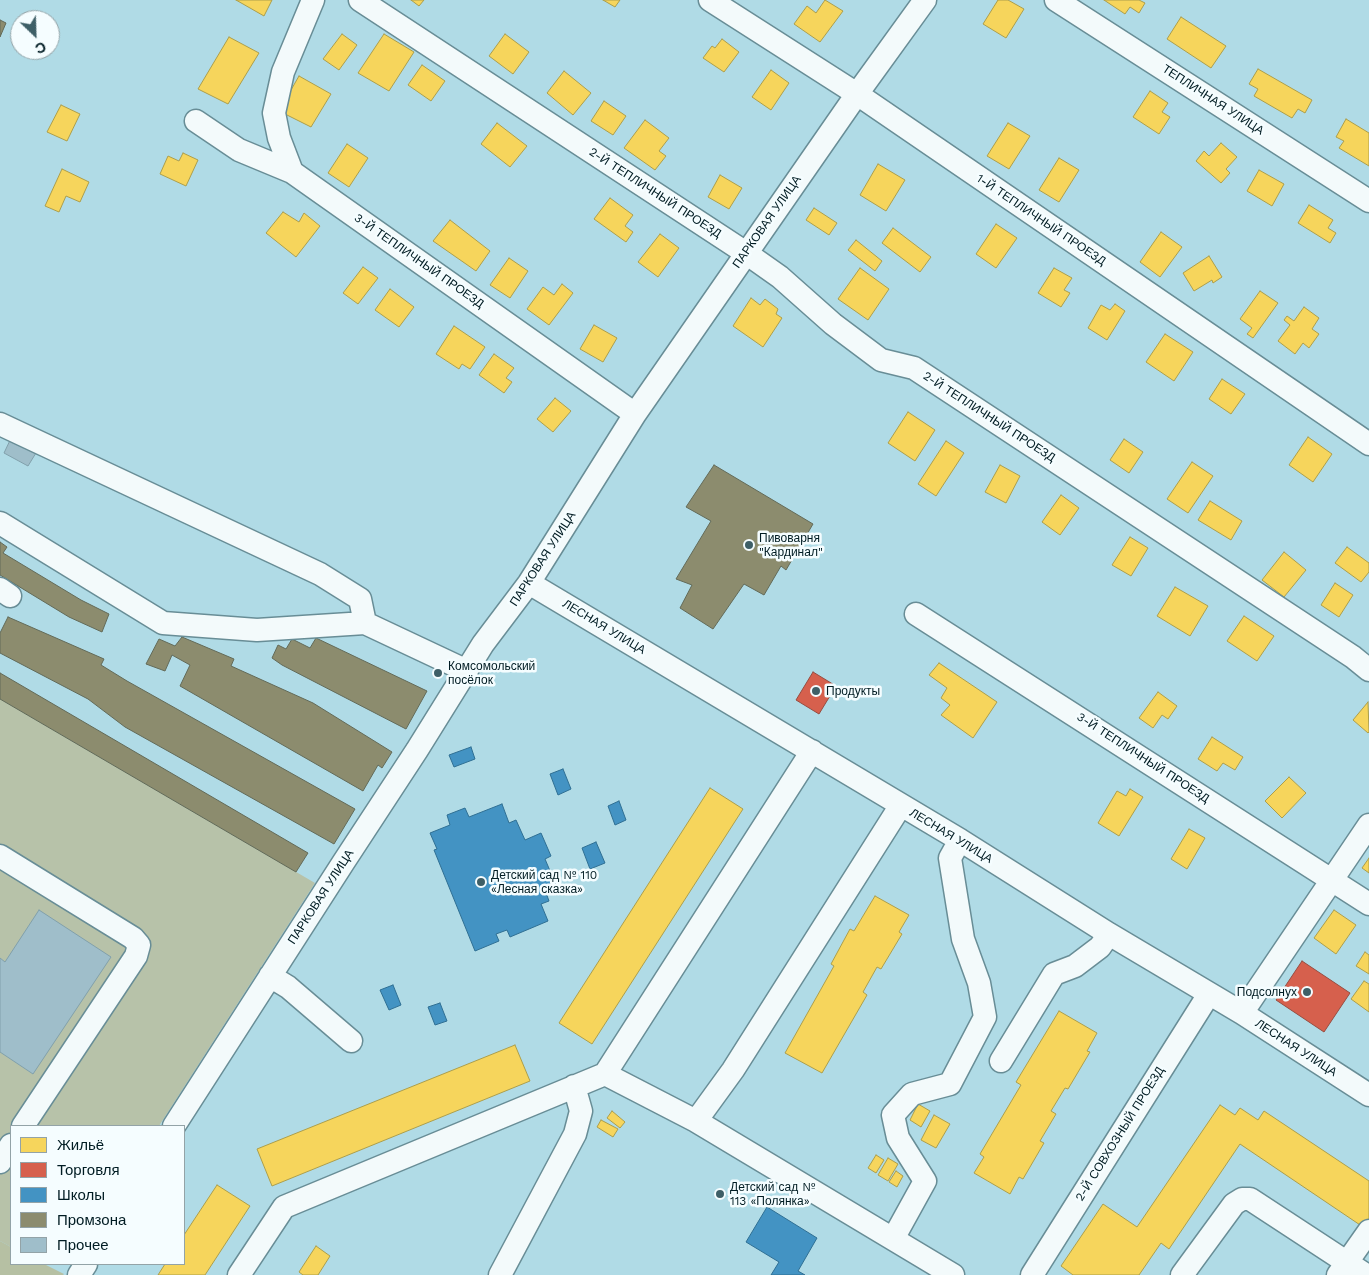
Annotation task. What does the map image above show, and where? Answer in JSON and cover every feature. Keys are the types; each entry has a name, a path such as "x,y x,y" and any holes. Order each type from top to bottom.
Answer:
{"street":[{"path":"292,172 279,138 274,113 283,72 313,0"},
{"name":"2-Й ТЕПЛИЧНЫЙ ПРОЕЗД","path":"360,0 746,252 780,277 833,324 880,360 914,368 1345,651 1369,670"},
{"name":"1-Й ТЕПЛИЧНЫЙ ПРОЕЗД","path":"710,0 856,94 1369,444"},
{"name":"ПАРКОВАЯ УЛИЦА","path":"175,1125 483,644 530,584 635,414 856,94 925,0"},
{"name":"ТЕПЛИЧНАЯ УЛИЦА","path":"1056,0 1369,201"},
{"name":"3-Й ТЕПЛИЧНЫЙ ПРОЕЗД","path":"196,121 238,150 292,172 635,414"},
{"path":"0,424 320,574 360,599 366,623"},
{"path":"0,523 163,623 257,630 366,623 467,671"},
{"name":"ЛЕСНАЯ УЛИЦА","path":"530,584 960,840 1109,934 1242,1013 1369,1095"},
{"name":"3-Й ТЕПЛИЧНЫЙ ПРОЕЗД","path":"916,614 1369,904"},
{"path":"239,1275 284,1207 605,1074 812,751"},
{"path":"696,1121 733,1070 901,805"},
{"path":"1242,1013 1369,826"},
{"path":"894,1239 925,1181 898,1138 893,1115 912,1094 950,1084 985,1017 979,983 963,940 950,858 960,840"},
{"path":"0,856 133,938 139,945 136,956 24,1125"},
{"path":"1001,1062 1054,974 1075,966 1100,947 1109,934"},
{"path":"270,976 288,987 351,1040"},
{"name":"2-Й СОВХОЗНЫЙ ПРОЕЗД","path":"1040,1272 1209,994"},
{"path":"605,1074 696,1121 954,1275"},
{"path":"500,1275 575,1134 581,1111 574,1086"},
{"path":"10,1147 0,1163 10,1173"},
{"path":"1182,1275 1234,1204 1242,1199 1250,1199 1342,1269 1366,1275"},
{"path":"1342,1269 1369,1231"}],"green space":[{"path":"0,699 315,883 160,1125 10,1125 10,1246 0,1241"},
{"path":"0,1241 10,1246 10,1265 46,1265 64,1274 63,1275 0,1275"}],"building: Жильё":[{"path":"236,0 272,0 264,16"},
{"path":"411,0 424,0 419,6"},
{"path":"603,0 620,0 615,7"},
{"path":"825,0 843,11 820,42 794,24 807,6 816,13"},
{"path":"998,0 1008,0 1024,9 1006,38 983,24"},
{"path":"1104,0 1139,0 1145,3 1139,13 1130,7 1125,14"},
{"path":"1181,17 1226,46 1211,68 1167,39"},
{"path":"342,34 357,45 339,70 323,59"},
{"path":"384,34 414,52 389,91 358,73"},
{"path":"505,34 529,52 513,74 489,56"},
{"path":"229,37 259,53 228,104 198,89"},
{"path":"722,39 739,52 724,72 703,58 712,46 715,48"},
{"path":"422,65 445,81 431,101 408,85"},
{"path":"1258,69 1312,100 1305,113 1298,109 1292,118 1254,96 1258,89 1249,84"},
{"path":"771,70 789,83 771,110 752,97"},
{"path":"564,71 591,93 573,115 547,93"},
{"path":"299,76 331,94 311,127 279,111"},
{"path":"1150,91 1168,103 1162,112 1170,117 1159,134 1133,117"},
{"path":"604,101 626,116 613,135 591,121"},
{"path":"61,105 80,114 67,141 47,132"},
{"path":"1346,119 1369,133 1369,166 1339,148 1344,141 1336,137"},
{"path":"645,120 669,138 659,151 666,156 655,170 624,148"},
{"path":"497,123 527,146 510,167 481,144"},
{"path":"1008,123 1030,136 1009,169 987,156"},
{"path":"1221,143 1237,157 1226,169 1230,173 1221,183 1196,161 1204,151 1209,156"},
{"path":"347,144 368,158 349,187 328,173"},
{"path":"183,153 198,160 186,186 160,174 168,156 179,161"},
{"path":"1059,158 1079,170 1059,202 1039,190"},
{"path":"878,164 905,180 886,211 860,195"},
{"path":"62,169 89,182 80,202 66,196 59,212 45,206"},
{"path":"1259,170 1284,184 1272,206 1247,191"},
{"path":"720,175 742,188 729,209 708,197"},
{"path":"610,198 633,215 625,226 633,232 626,242 594,219"},
{"path":"1309,205 1333,220 1328,228 1336,233 1330,243 1298,223"},
{"path":"814,208 837,223 829,235 806,220"},
{"path":"283,212 299,222 304,213 320,226 296,257 266,233"},
{"path":"450,220 490,251 476,271 433,241"},
{"path":"996,224 1017,238 996,268 976,254"},
{"path":"893,228 931,257 920,272 882,243"},
{"path":"1161,232 1182,247 1160,277 1140,262"},
{"path":"660,234 679,248 658,277 638,262"},
{"path":"856,240 882,261 875,271 848,250"},
{"path":"1209,256 1222,277 1213,283 1212,280 1194,291 1183,273"},
{"path":"509,258 528,271 510,298 490,285"},
{"path":"363,267 378,278 358,304 343,293"},
{"path":"860,268 889,289 868,320 838,299"},
{"path":"1054,268 1072,278 1064,290 1070,293 1061,307 1038,293"},
{"path":"562,284 573,293 549,325 527,309 543,287 554,295"},
{"path":"390,289 414,307 399,327 375,310"},
{"path":"1260,291 1278,303 1253,338 1247,334 1252,328 1240,319"},
{"path":"751,298 760,305 765,299 778,309 776,314 782,318 763,347 733,326"},
{"path":"1115,304 1125,311 1107,340 1088,328 1101,305 1110,310"},
{"path":"1304,307 1319,318 1312,329 1319,334 1309,348 1303,343 1295,354 1278,341 1290,325 1284,320 1287,316 1294,321"},
{"path":"594,325 617,338 603,362 580,349"},
{"path":"454,326 485,347 470,369 462,364 459,369 436,354"},
{"path":"1165,334 1193,352 1174,381 1146,362"},
{"path":"494,354 514,368 506,378 512,382 504,393 479,375"},
{"path":"1222,379 1245,394 1231,414 1209,399"},
{"path":"555,398 571,411 553,432 537,419"},
{"path":"908,412 935,430 915,461 888,443"},
{"path":"1308,437 1332,454 1313,482 1289,465"},
{"path":"1124,439 1143,452 1129,473 1110,460"},
{"path":"946,441 964,453 936,496 918,484"},
{"path":"1192,462 1213,476 1188,513 1167,499"},
{"path":"1000,465 1020,476 1006,503 985,492"},
{"path":"1061,495 1079,508 1060,535 1042,522"},
{"path":"1210,501 1242,521 1231,540 1198,520"},
{"path":"1130,537 1148,548 1131,576 1112,565"},
{"path":"1347,547 1369,563 1369,572 1361,582 1335,563"},
{"path":"1284,552 1306,570 1284,597 1262,580"},
{"path":"1335,583 1353,595 1339,617 1321,605"},
{"path":"1175,587 1208,606 1190,636 1157,616"},
{"path":"1244,616 1274,636 1257,661 1227,641"},
{"path":"939,663 997,702 973,738 941,715 950,705 941,698 947,688 929,675"},
{"path":"1158,692 1177,706 1168,719 1162,715 1153,728 1139,718"},
{"path":"1368,702 1369,732 1368,733 1353,720"},
{"path":"1212,737 1243,757 1235,770 1223,763 1217,771 1198,759"},
{"path":"1289,777 1306,793 1282,818 1265,801"},
{"path":"710,788 743,809 592,1044 559,1023"},
{"path":"1130,789 1143,797 1119,836 1098,823 1117,791 1126,796"},
{"path":"1189,829 1205,838 1187,869 1171,859"},
{"path":"1369,858 1369,873 1362,868"},
{"path":"875,896 909,915 899,932 902,934 881,969 877,967 863,992 867,995 822,1073 785,1053 834,966 831,964 850,929 854,931"},
{"path":"1334,910 1356,925 1336,954 1314,938"},
{"path":"1365,952 1369,955 1369,974 1356,966"},
{"path":"1364,981 1369,984 1369,1012 1351,999"},
{"path":"1059,1011 1097,1033 1087,1051 1090,1052 1068,1089 1065,1088 1051,1111 1056,1114 1040,1141 1044,1143 1023,1179 1019,1177 1010,1194 974,1173 984,1157 980,1154 1021,1085 1016,1082"},
{"path":"515,1045 530,1081 272,1186 257,1149"},
{"path":"918,1104 930,1111 921,1127 910,1120"},
{"path":"1220,1105 1235,1115 1240,1108 1258,1120 1264,1111 1369,1181 1369,1231 1240,1144 1169,1249 1161,1243 1139,1275 1073,1275 1061,1266 1103,1204 1137,1227"},
{"path":"612,1111 625,1122 620,1128 607,1118"},
{"path":"934,1115 950,1124 936,1148 921,1140"},
{"path":"601,1120 618,1129 613,1137 597,1127"},
{"path":"876,1155 884,1160 876,1173 868,1168"},
{"path":"888,1158 898,1164 888,1181 878,1175"},
{"path":"896,1171 903,1176 897,1187 889,1182"},
{"path":"217,1185 250,1206 205,1275 158,1275 164,1265 185,1265 185,1233"},
{"path":"316,1246 330,1256 318,1275 303,1275 299,1272"}],"building: Торговля":[{"path":"813,672 836,686 819,714 796,700"},
{"name":"Подсолнух","path":"1302,961 1350,993 1324,1032 1276,1000"}],"building: Школы":[{"path":"471,747 475,759 454,767 449,755"},
{"path":"563,769 571,789 558,795 550,774"},
{"path":"619,801 626,820 615,825 608,806"},
{"path":"502,804 509,823 516,820 525,840 541,833 551,856 545,859 556,885 545,890 549,901 541,904 548,921 510,937 507,930 496,934 499,941 475,951 434,850 437,849 430,833 450,825 447,815 465,808 469,817"},
{"path":"596,842 605,863 590,869 582,848"},
{"path":"393,985 401,1005 389,1010 380,990"},
{"path":"440,1003 447,1021 435,1025 428,1007"},
{"path":"767,1207 817,1238 798,1271 805,1275 771,1275 779,1262 746,1242"}],"building: Промзона":[{"path":"0,20 6,23 0,37"},
{"name":"Пивоварня \"Кардинал\"","path":"714,465 813,524 786,570 781,566 764,595 744,584 713,629 680,608 692,585 676,579 711,521 686,507"},
{"path":"0,542 7,547 3,553 81,600 109,614 102,632 69,617 0,575"},
{"path":"8,617 104,659 101,665 127,681 355,809 334,844 125,727 88,699 0,653 0,633"},
{"path":"182,637 234,659 231,666 313,703 392,752 382,768 378,765 363,791 180,686 190,665 172,655 165,671 146,664 159,639 175,646"},
{"path":"316,638 427,691 406,729 282,665 272,658 278,645 286,649 292,639 310,648"},
{"path":"0,673 308,853 296,872 0,699"}],"building: Прочее":[{"path":"13,434 39,448 28,466 4,453"},
{"path":"39,910 111,957 33,1074 0,1052 0,958 5,962"}],"place":[{"name":"Пивоварня \"Кардинал\"","path":"749,545"},
{"name":"Комсомольский посёлок","path":"438,673"},
{"name":"Продукты","path":"816,691"},
{"name":"Детский сад № 110 «Лесная сказка»","path":"481,882"},
{"name":"Подсолнух","path":"1307,992"},
{"name":"Детский сад № 113 «Полянка»","path":"720,1194"}]}
